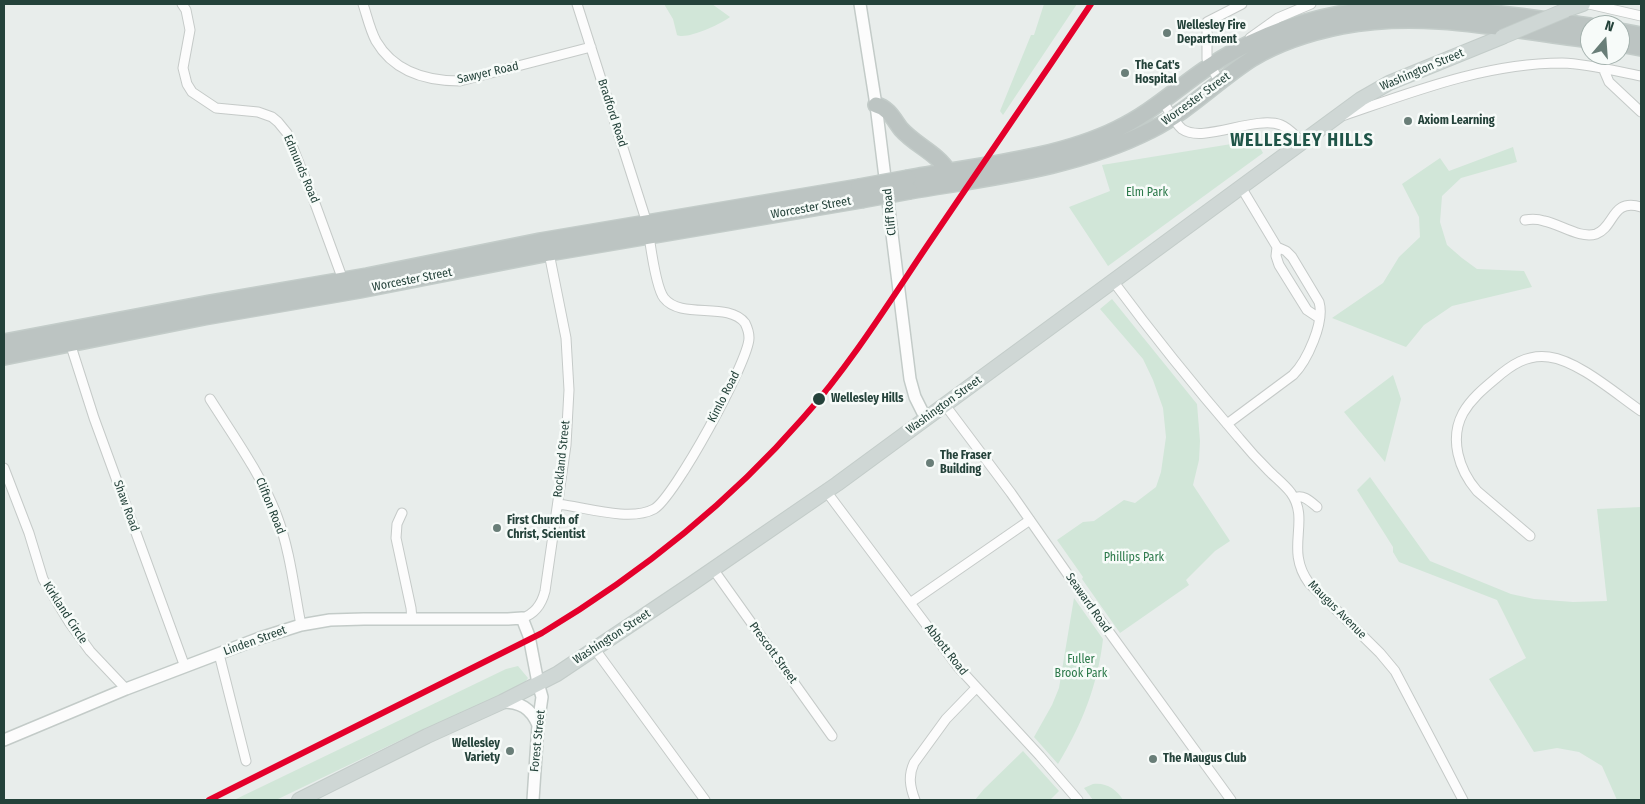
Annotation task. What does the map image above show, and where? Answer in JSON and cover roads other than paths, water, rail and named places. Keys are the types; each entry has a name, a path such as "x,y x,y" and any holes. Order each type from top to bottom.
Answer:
{"highway":[{"name":"Worcester Street","path":"909,185 948,171 1064,149 1097,139 1135,120 1210,66 1230,54 1274,33 1306,22 1348,12 1391,7 1447,7 1580,25"},
{"name":"Worcester Street","path":"4,342 343,280 540,241 648,229 909,185 958,182 1062,163 1102,152 1133,139 1173,117 1253,58 1276,47 1324,30 1366,22 1400,20 1442,21 1580,39"},
{"path":"876,105 886,109 910,138 938,158 948,171"},
{"name":"Worcester Street","path":"4,356 549,253 648,229"}],"main road":[{"name":"Washington Street","path":"299,800 557,674 826,491 1376,89 1582,4"}],"street":[{"name":"Edmunds Road","path":"182,4 186,10 190,30 183,68 187,84 192,92 216,108 258,112 272,117 287,133 343,280"},
{"name":"Sawyer Road","path":"363,4 376,41 387,56 400,67 413,74 440,81 460,81 591,47"},
{"name":"Bradford Road","path":"576,4 648,229"},
{"name":"Cliff Road","path":"860,4 876,105 911,383 915,397 926,419"},
{"path":"1220,83 1207,57 1207,22 1242,4"},
{"path":"1230,54 1272,22 1307,4"},
{"path":"1589,4 1641,16"},
{"path":"1333,119 1412,92 1470,75 1518,66 1563,63 1603,68 1641,76"},
{"path":"1603,68 1610,82 1641,112"},
{"path":"1404,76 1412,92"},
{"path":"1162,100 1182,128 1193,133 1205,133 1257,124 1279,124 1302,142"},
{"path":"1227,424 1298,370 1314,338 1320,308 1319,302 1292,257 1286,251 1277,247 1240,187"},
{"path":"1525,220 1543,220 1578,233 1594,235 1602,231 1619,209 1633,205 1641,206"},
{"name":"Kimlo Road","path":"558,504 616,514 636,514 653,510 661,504 676,484 726,398 745,353 749,338 745,323 737,317 725,312 685,309 675,306 664,299 659,287 648,229"},
{"path":"1277,247 1276,256 1279,265 1307,310 1319,318"},
{"name":"Rockland Street","path":"522,618 536,609 544,595 566,445 569,390 566,338 549,253"},
{"path":"1113,281 1255,457 1287,488 1294,498 1303,497 1317,507"},
{"name":"Shaw Road","path":"70,343 94,418 185,667"},
{"path":"1530,536 1477,491 1462,468 1458,452 1458,428 1463,413 1473,399 1504,371 1516,363 1529,358 1543,356 1559,359 1574,365 1641,411"},
{"name":"Clifton Road","path":"210,399 256,470 277,516 287,552 301,625"},
{"name":"Seaward Road","path":"945,405 1231,800"},
{"name":"Kirkland Circle","path":"4,468 29,533 43,579 85,644 126,689"},
{"name":"Abbott Road","path":"826,491 958,667 1046,762 1078,800"},
{"name":"Maugus Avenue","path":"1294,498 1298,514 1297,553 1301,571 1309,583 1380,652 1395,670 1463,800"},
{"path":"402,513 397,524 396,538 412,619"},
{"path":"910,604 1030,520"},
{"name":"Prescott Street","path":"713,569 832,736"},
{"path":"522,618 529,636 538,683"},
{"name":"Linden Street","path":"4,740 126,689 301,625 356,619 522,618"},
{"path":"594,648 705,800"},
{"path":"219,654 246,761"},
{"name":"Forest Street","path":"532,800 542,697 538,683"},
{"path":"915,800 910,780 910,773 914,763 946,719 976,688"},
{"path":"502,702 519,704 526,708 534,716 538,725"}],"place":[{"name":"Wellesley Fire Department","path":"1167,33"},
{"name":"The Cat's Hospital","path":"1125,73"},
{"name":"Axiom Learning","path":"1408,121"},
{"name":"Wellesley Hills","path":"819,399"},
{"name":"The Fraser Building","path":"930,463"},
{"name":"First Church of Christ, Scientist","path":"497,528"},
{"name":"Wellesley Variety","path":"510,751"},
{"name":"The Maugus Club","path":"1153,759"}],"district":[{"name":"WELLESLEY HILLS","path":"1302,141"}],"park label":[{"name":"Elm Park","path":"1147,193"},
{"name":"Phillips Park","path":"1134,558"},
{"name":"Fuller Brook Park","path":"1081,667"}]}
